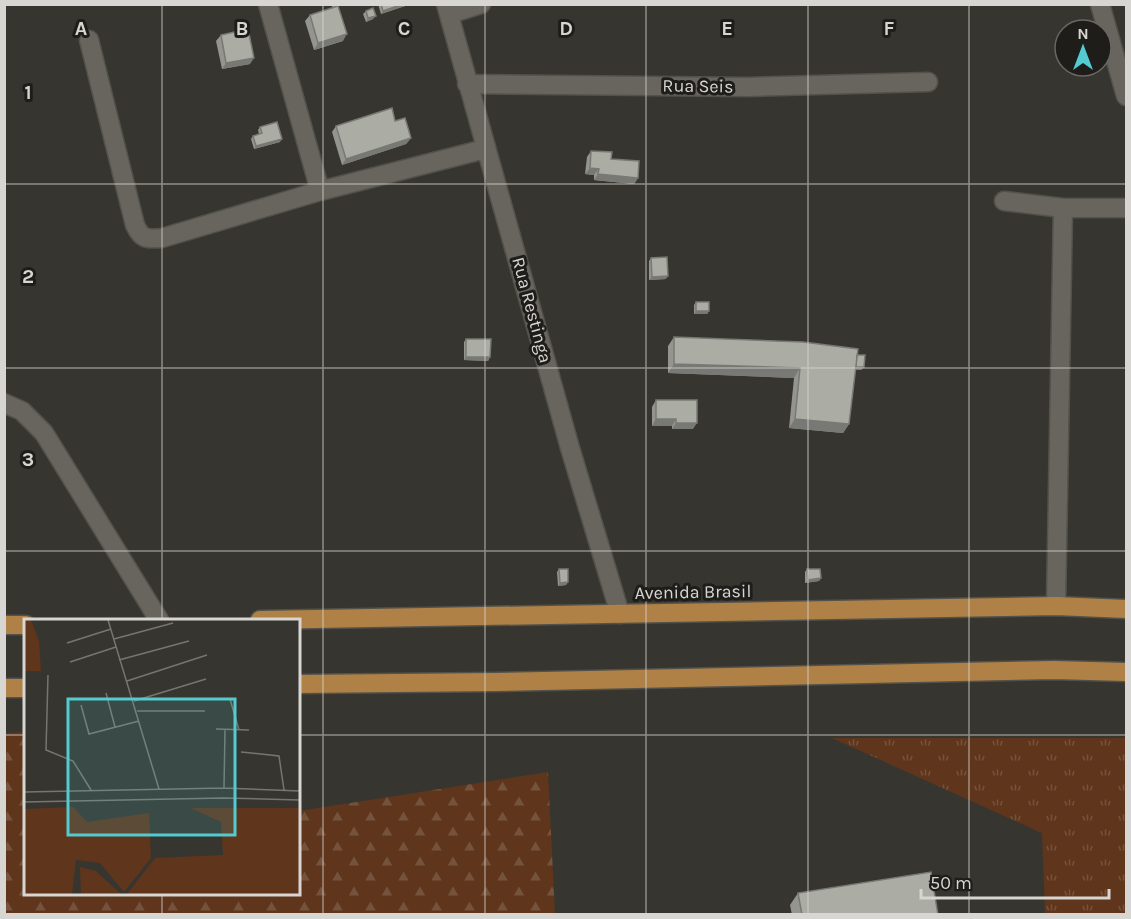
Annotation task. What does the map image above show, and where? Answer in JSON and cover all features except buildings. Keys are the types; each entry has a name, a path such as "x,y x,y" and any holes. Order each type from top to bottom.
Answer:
{"highway":[{"name":"Avenida Brasil","path":"300,620 1056,606 1126,609"},
{"path":"4,625 24,625"},
{"path":"300,684 507,682 1042,670 1126,672"},
{"path":"4,688 24,688"}],"street":[{"path":"268,4 320,191"},
{"path":"448,10 481,4"},
{"path":"1100,4 1126,96"},
{"name":"Rua Restinga","path":"448,10 570,448 620,614"},
{"path":"89,40 135,225 139,234 151,238 162,238 320,191 486,149"},
{"name":"Rua Seis","path":"467,84 748,87 928,82"},
{"path":"1004,201 1062,208 1126,208"},
{"path":"1056,606 1062,208"},
{"path":"4,403 22,411 34,420 44,433 158,619"}],"green space":[{"path":"24,732 24,895 300,895 300,811 548,772 555,914 5,914 5,733"},
{"path":"832,738 1126,738 1126,914 1045,914 1042,833"}]}
